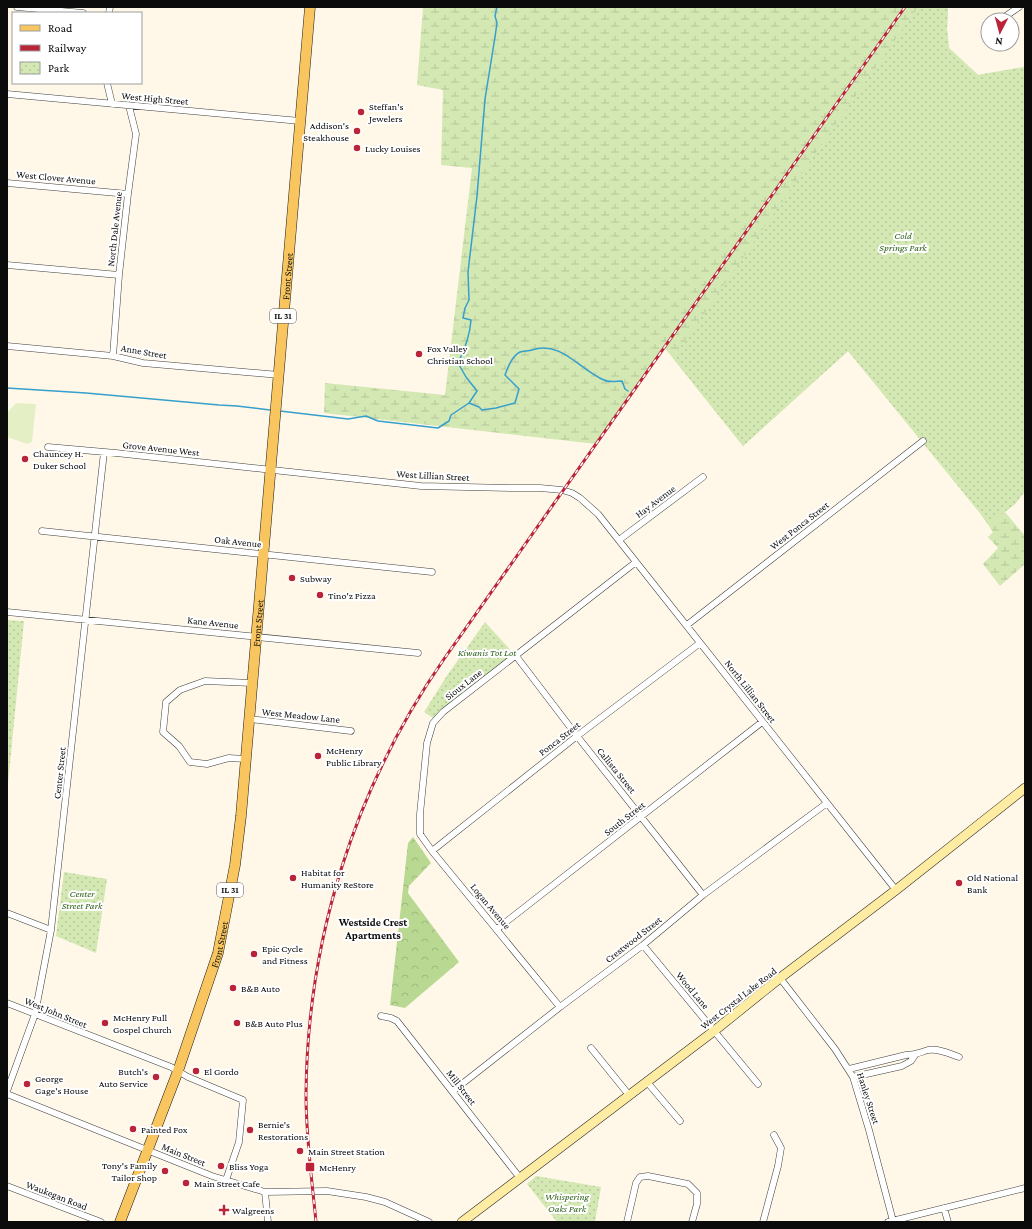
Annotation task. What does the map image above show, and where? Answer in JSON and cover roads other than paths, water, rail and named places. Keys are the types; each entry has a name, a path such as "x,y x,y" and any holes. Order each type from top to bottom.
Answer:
{"main road":[{"name":"Front Street","path":"123,1219 178,1071 218,953 235,865 241,816 272,469 310,7"}],"street":[{"path":"17,7 72,12"},
{"path":"107,84 112,104"},
{"name":"West High Street","path":"7,94 300,122"},
{"name":"North Dale Avenue","path":"112,356 119,275 136,134 129,106"},
{"name":"West Clover Avenue","path":"7,183 128,194"},
{"path":"7,265 119,275"},
{"name":"Anne Street","path":"7,346 112,356 143,363 279,375"},
{"name":"West Ponca Street","path":"687,625 923,441"},
{"name":"Grove Avenue West","path":"48,447 272,469"},
{"name":"Center Street","path":"7,1093 35,1014 51,930 104,452"},
{"name":"West Lillian Street","path":"272,469 422,486 540,488 562,490 572,493 589,504"},
{"name":"Hay Avenue","path":"619,540 704,477"},
{"name":"North Lillian Street","path":"589,504 687,625 896,890"},
{"name":"Oak Avenue","path":"42,530 432,572"},
{"name":"Sioux Lane","path":"420,814 427,743 433,723 442,712 636,562"},
{"name":"Kane Avenue","path":"7,612 418,653"},
{"name":"Ponca Street","path":"432,851 577,736 700,643"},
{"name":"Callista Street","path":"516,656 577,736 703,895"},
{"path":"245,759 229,758 207,764 190,762 179,746 163,732 166,702 180,690 205,680 252,683"},
{"name":"West Meadow Lane","path":"249,720 351,730"},
{"name":"South Street","path":"497,929 762,722"},
{"name":"West Crystal Lake Road","path":"462,1222 714,1031 1025,788"},
{"name":"Crestwood Street","path":"453,1091 560,1007 643,945 703,895 827,803"},
{"name":"Logan Avenue","path":"420,814 420,834 432,851 560,1007"},
{"path":"7,912 51,930"},
{"name":"Wood Lane","path":"643,945 758,1084"},
{"name":"Hanley Street","path":"780,978 835,1049 853,1077 869,1130 890,1222"},
{"name":"West John Street","path":"7,1003 178,1071 244,1100 239,1142 226,1180"},
{"name":"Mill Street","path":"381,1016 397,1021 520,1178"},
{"path":"591,1048 628,1095"},
{"path":"849,1069 906,1055 915,1055 929,1050 942,1051 959,1057"},
{"path":"853,1077 902,1066 911,1061 915,1055"},
{"path":"647,1082 680,1121"},
{"name":"Main Street","path":"7,1093 226,1180 265,1192 327,1191 366,1197 384,1202 429,1222"},
{"path":"763,1222 778,1166 780,1148 774,1135"},
{"path":"627,1222 636,1183 640,1177 648,1176 688,1184 697,1193 697,1204 692,1222"},
{"name":"Waukegan Road","path":"7,1186 101,1222"},
{"path":"890,1222 1025,1188"},
{"path":"265,1192 268,1222"},
{"path":"944,1208 948,1222"}],"waterway":[{"path":"469,403 477,391 466,377 458,363 470,331 471,320 463,318 465,308 469,300 468,272 477,196 485,99 497,23 495,16 497,7"},
{"path":"280,411 348,419 366,416 378,421 438,428 449,421 451,415 469,403 479,407 482,410 515,403 519,389 505,375 509,365 515,356 520,352 542,348 561,352 606,381 622,381 625,389 628,391"},
{"path":"7,388 86,393 270,410"}],"railway":[{"path":"316,1222 306,1111 309,1037 315,979 327,922 342,866 361,812 385,759 413,708 444,659 905,7"}],"place":[{"name":"Steffan's Jewelers","path":"361,112"},
{"name":"Addison's Steakhouse","path":"357,131"},
{"name":"Lucky Louises","path":"357,148"},
{"name":"Fox Valley Christian School","path":"419,354"},
{"name":"Chauncey H. Duker School","path":"25,459"},
{"name":"Subway","path":"292,578"},
{"name":"Tino'z Pizza","path":"320,595"},
{"name":"McHenry Public Library","path":"318,756"},
{"name":"Habitat for Humanity ReStore","path":"293,878"},
{"name":"Old National Bank","path":"959,883"},
{"name":"Epic Cycle and Fitness","path":"254,954"},
{"name":"B&B Auto","path":"233,988"},
{"name":"McHenry Full Gospel Church","path":"105,1023"},
{"name":"B&B Auto Plus","path":"237,1023"},
{"name":"El Gordo","path":"196,1071"},
{"name":"Butch's Auto Service","path":"156,1077"},
{"name":"George Gage's House","path":"27,1084"},
{"name":"Painted Fox","path":"133,1129"},
{"name":"Bernie's Restorations","path":"250,1130"},
{"name":"Main Street Station","path":"300,1151"},
{"name":"Bliss Yoga","path":"221,1166"},
{"name":"McHenry","path":"310,1167"},
{"name":"Tony's Family Tailor Shop","path":"165,1171"},
{"name":"Main Street Cafe","path":"186,1183"},
{"name":"Walgreens","path":"224,1210"}],"district":[{"name":"Westside Crest Apartments","path":"373,928"}],"park label":[{"name":"Cold Springs Park","path":"903,240"},
{"name":"Kiwanis Tot Lot","path":"487,652"},
{"name":"Center Street Park","path":"82,898"},
{"name":"Whispering Oaks Park","path":"567,1202"}]}
